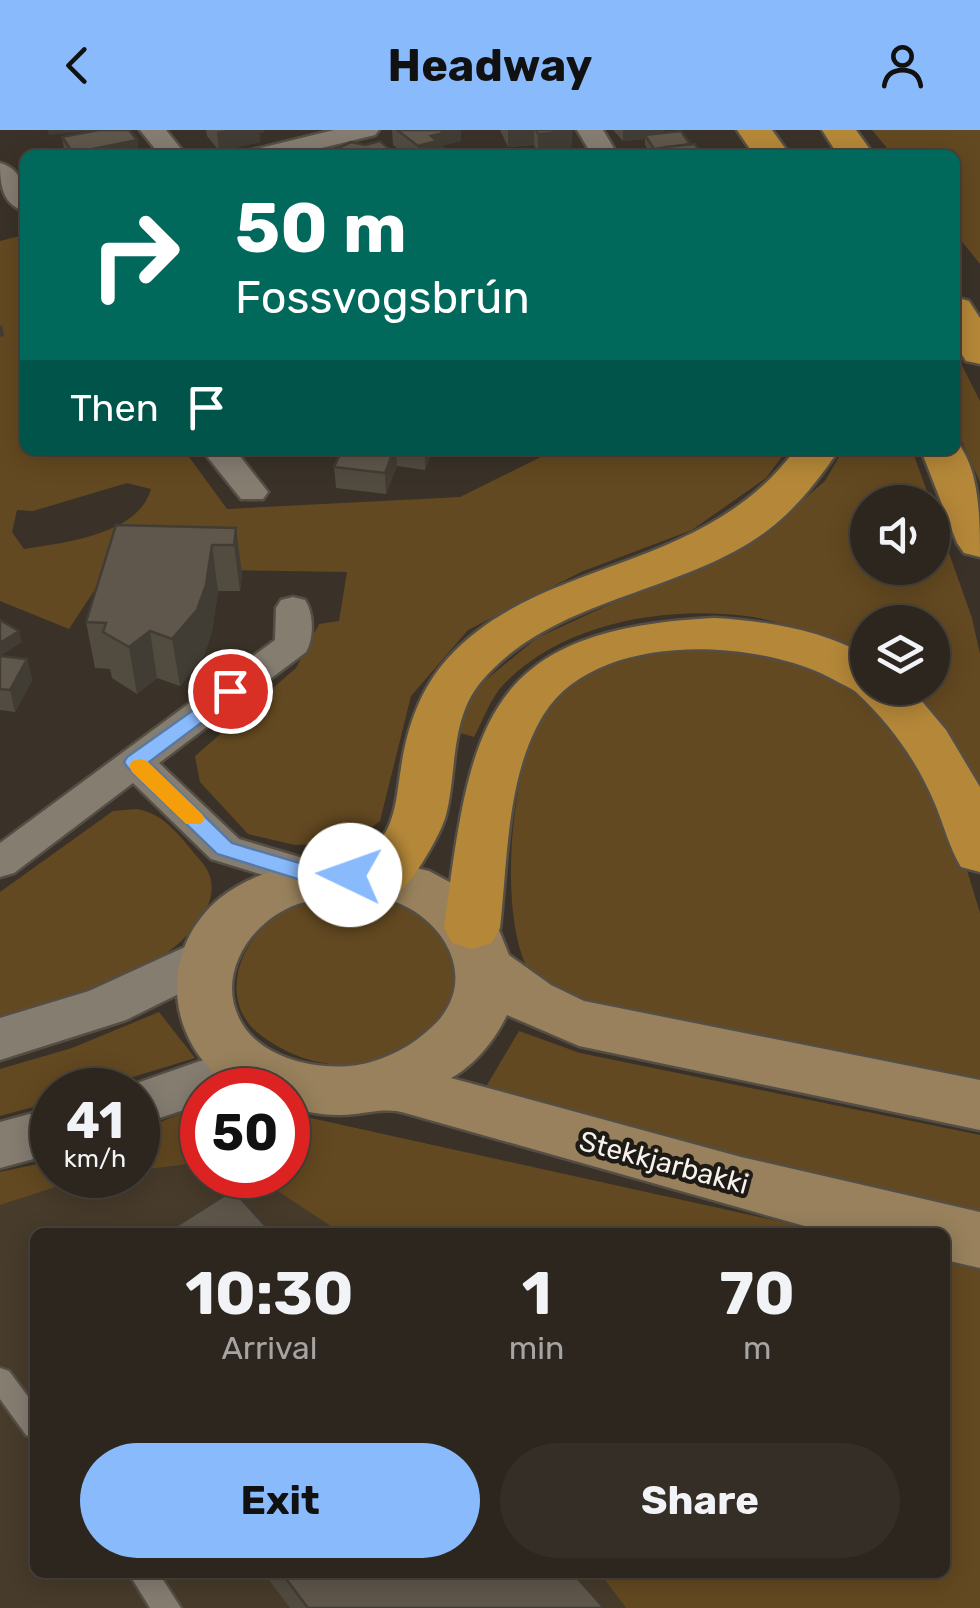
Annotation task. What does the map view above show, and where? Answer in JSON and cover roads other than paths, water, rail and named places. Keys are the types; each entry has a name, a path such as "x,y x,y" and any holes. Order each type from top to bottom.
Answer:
{"highway":[{"path":"960,318 980,352"},
{"path":"381,877 416,824 435,714 474,660 506,635 550,611 705,546 748,522 784,493 813,455"},
{"path":"946,455 980,543"},
{"path":"480,948 489,807 510,732 524,705 543,683 572,664 644,639 682,632 719,632 792,644 850,668"},
{"path":"895,705 930,743 964,807 980,853"}],"main road":[{"path":"255,1068 232,1052 210,1022 203,978 218,941 253,904 284,888 320,878 381,877 418,887 449,904 516,996 549,1014 980,1105"},
{"path":"310,1087 322,1090 386,1084 416,1073 463,1038 478,1016 486,992 480,948"},
{"name":"Stekkjarbakki","path":"386,1084 669,1166 928,1228"}],"street":[{"path":"154,130 169,150"},
{"path":"282,150 366,130"},
{"path":"0,171 20,197"},
{"path":"222,455 252,492"},
{"path":"0,863 292,644 293,608"},
{"path":"135,762 224,848 320,878"},
{"path":"0,1039 82,1018 155,986 218,941 230,886 224,848"},
{"path":"0,1146 30,1138"}],"lane":[{"path":"0,1379 30,1420"},
{"path":"145,1578 167,1608"}]}
